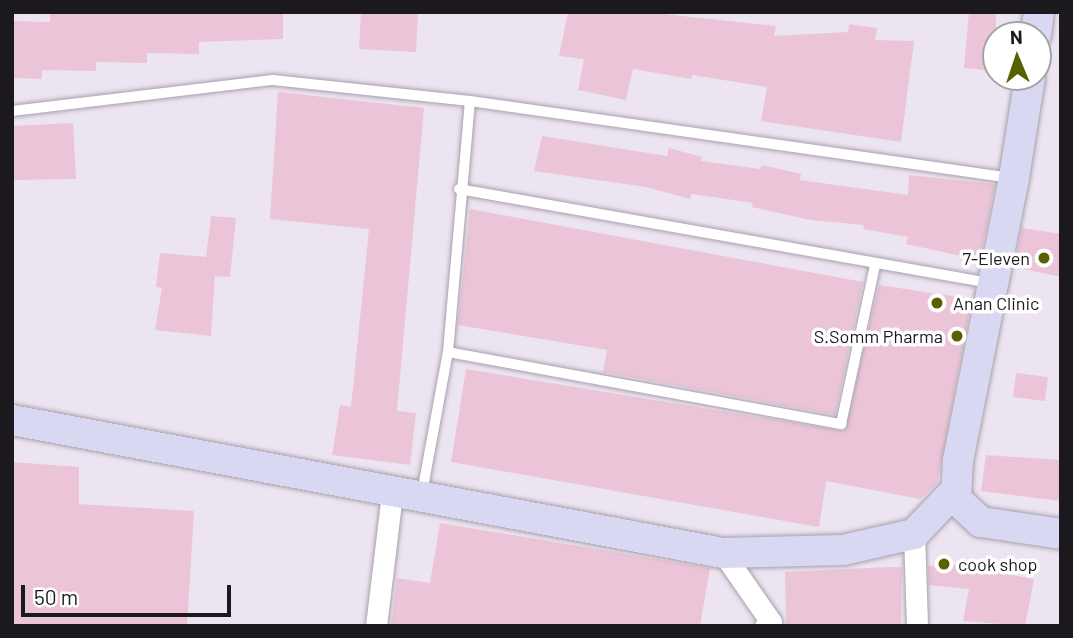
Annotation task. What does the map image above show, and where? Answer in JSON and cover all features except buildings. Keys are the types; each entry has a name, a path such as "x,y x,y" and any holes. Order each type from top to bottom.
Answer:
{"street":[{"path":"1028,91 994,284 958,460 956,499 981,522 1061,534"},
{"path":"12,420 407,497 723,553 844,550 914,534 950,496"},
{"path":"376,626 407,497"},
{"path":"914,534 918,626"},
{"path":"723,553 771,622 765,626"}],"lane":[{"path":"12,111 273,80 470,101 1014,178"},
{"path":"407,497 449,352 459,188 470,101"},
{"path":"459,188 875,265 994,284"},
{"path":"449,352 841,424 875,265"}],"place":[{"name":"7-Eleven","path":"1044,258"},
{"name":"Anan Clinic","path":"937,303"},
{"name":"S.Somm Pharma","path":"957,336"},
{"name":"cook shop","path":"944,564"}]}
